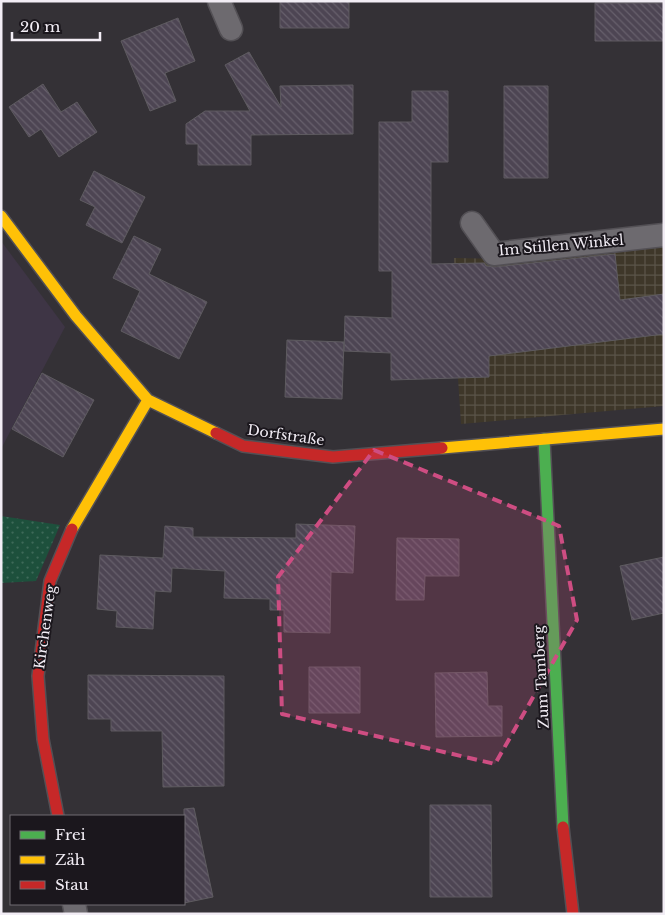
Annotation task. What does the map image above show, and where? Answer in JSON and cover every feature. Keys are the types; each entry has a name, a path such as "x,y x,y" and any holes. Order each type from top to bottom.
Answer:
{"street":[{"path":"219,1 231,29"},
{"name":"Dorfstraße","path":"1,216 76,316 148,400 243,446 332,457 544,439 659,433"},
{"name":"Im Stillen Winkel","path":"472,224 494,254 664,235"},
{"name":"Kirchenweg","path":"58,815 44,739 38,676 50,581 74,525 148,400"},
{"name":"Zum Tamberg","path":"544,439 564,832 573,914"}],"highlighted area":[{"path":"374,450 559,526 577,620 495,764 282,714 278,577"}],"shaded area":[{"path":"1,241 65,327 1,449"},
{"path":"664,243 664,406 461,424 454,258 507,259"}],"green space":[{"path":"1,516 60,525 36,581 1,583"}],"building":[{"path":"280,1 349,1 349,28 280,28"},
{"path":"595,3 664,3 664,41 595,41"},
{"path":"178,18 195,61 165,73 176,101 150,111 121,41"},
{"path":"249,52 281,107 280,86 353,85 353,134 251,135 251,165 198,165 198,144 186,144 186,124 205,111 250,111 225,65"},
{"path":"43,84 61,112 77,102 97,132 59,157 41,129 29,137 9,107"},
{"path":"504,86 548,86 548,178 504,178"},
{"path":"412,91 448,91 448,162 431,162 431,264 484,263 486,266 495,267 615,254 620,300 664,294 664,334 489,356 489,377 391,380 391,353 344,351 345,316 392,318 392,271 379,271 379,122 412,122"},
{"path":"94,171 145,197 122,243 86,225 95,207 80,200"},
{"path":"134,236 161,249 149,274 207,302 179,359 121,331 140,291 113,278"},
{"path":"287,340 344,342 342,399 285,397"},
{"path":"42,373 94,400 63,457 12,429"},
{"path":"296,524 355,526 353,573 331,572 330,633 284,632 284,610 270,610 270,599 224,598 225,571 172,568 171,592 155,591 153,629 116,627 117,611 97,609 100,555 163,558 165,526 193,528 193,537 296,538"},
{"path":"397,538 459,539 459,576 425,576 424,600 396,600"},
{"path":"664,557 664,613 632,620 620,566"},
{"path":"309,667 360,667 360,713 309,713"},
{"path":"487,672 488,706 502,706 502,736 436,737 435,673"},
{"path":"88,675 224,676 224,786 163,787 162,731 111,731 111,719 88,719"},
{"path":"430,805 491,805 492,897 430,897"},
{"path":"194,808 213,897 185,903 185,815 184,809"}],"traffic: fast":[{"path":"544,439 563,827"}],"traffic: slow":[{"path":"1,216 76,316 148,400 216,433"},
{"path":"72,529 148,400"},
{"path":"442,448 664,429"}],"traffic: jam":[{"path":"216,433 243,446 333,457 442,448"},
{"path":"58,815 43,739 38,676 50,581 72,529"},
{"path":"563,827 573,914"}]}
